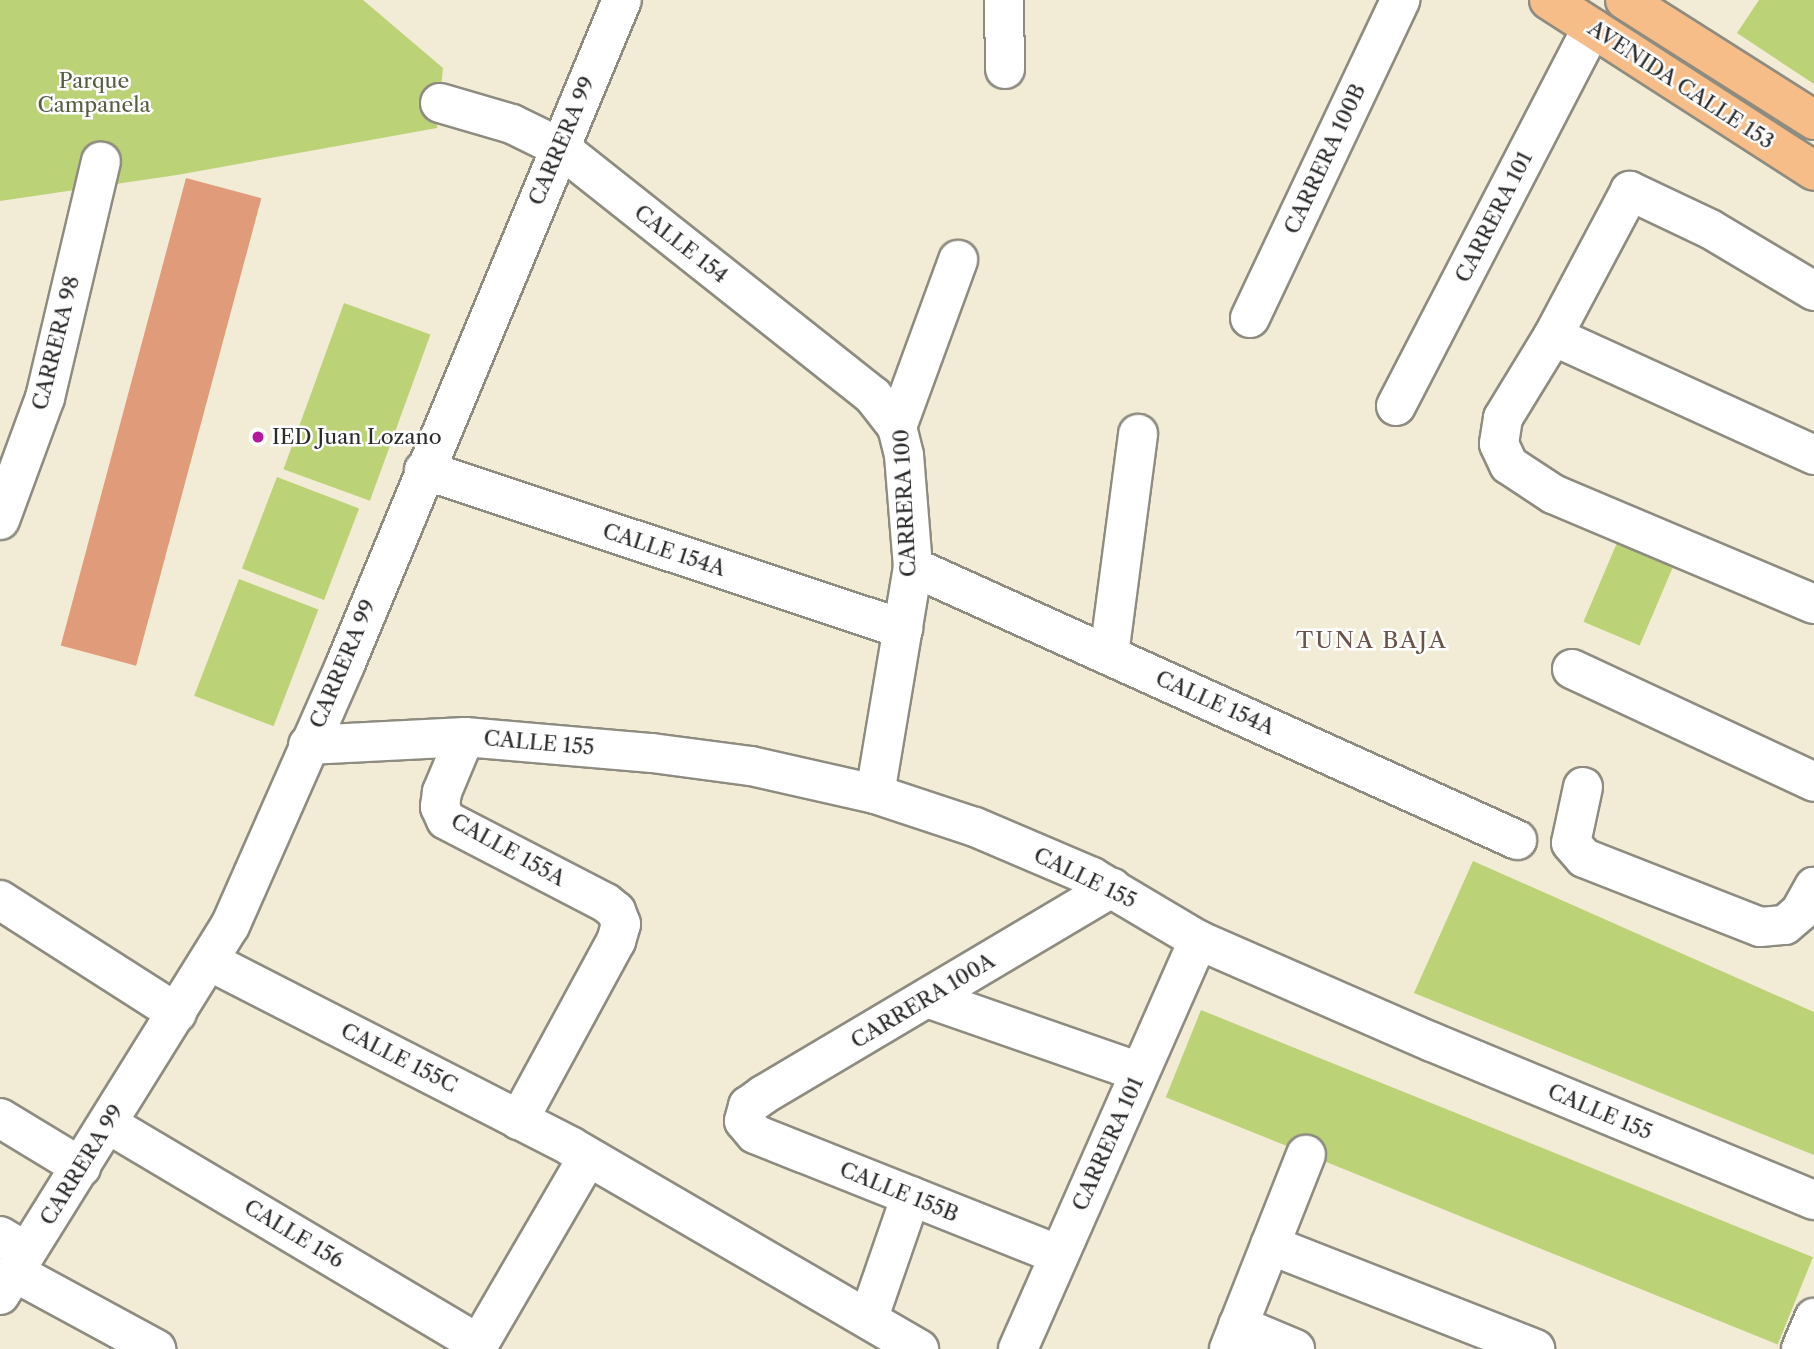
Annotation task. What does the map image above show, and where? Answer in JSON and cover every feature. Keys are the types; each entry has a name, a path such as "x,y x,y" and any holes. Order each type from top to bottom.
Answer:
{"main road":[{"name":"AVENIDA CALLE 153","path":"1549,0 1814,171"},
{"name":"AVENIDA CALLE 153","path":"1625,0 1814,120"}],"street":[{"name":"CARRERA 99","path":"10,1264 81,1167 230,926 345,665 622,0"},
{"path":"1004,0 1004,69"},
{"name":"CARRERA 100B","path":"1250,318 1400,0"},
{"name":"CARRERA 101","path":"1396,406 1592,28"},
{"name":"CALLE 154","path":"440,103 512,124 559,147 873,396 897,426"},
{"name":"CARRERA 98","path":"0,520 45,398 101,162"},
{"path":"1814,291 1710,229 1630,191 1553,337 1503,418 1499,443 1509,465 1553,494 1814,604"},
{"name":"CARRERA 100","path":"875,794 913,567 904,456 897,426 958,260"},
{"path":"1553,337 1814,456"},
{"path":"1109,655 1138,434"},
{"name":"CALLE 154A","path":"424,470 904,629"},
{"name":"CALLE 154A","path":"913,567 1517,840"},
{"path":"1572,669 1814,782"},
{"name":"CALLE 155","path":"308,745 464,737 652,753 739,765 875,794 975,827 1112,888 1198,940 1384,1021 1814,1200"},
{"name":"CALLE 155A","path":"464,737 442,792 440,807 446,820 606,903 616,911 621,924 616,941 519,1120"},
{"path":"1583,787 1571,843 1584,858 1760,928 1785,925 1800,912 1814,887"},
{"name":"CARRERA 100A","path":"744,1121 748,1106 763,1095 1112,888"},
{"path":"0,900 177,1013"},
{"name":"CARRERA 101","path":"1018,1349 1198,940"},
{"name":"CALLE 155C","path":"209,961 587,1157 869,1317 919,1349"},
{"path":"927,998 1140,1072"},
{"path":"0,1118 81,1167"},
{"name":"CALLE 155B","path":"744,1121 755,1134 1059,1255"},
{"name":"CALLE 156","path":"108,1124 478,1347"},
{"path":"1295,1349 1234,1337 1306,1155"},
{"path":"478,1347 587,1157"},
{"path":"869,1317 911,1196"},
{"path":"1270,1245 1535,1349"},
{"path":"10,1264 156,1349"}],"green space":[{"name":"Parque Campanela","path":"0,0 363,0 443,68 437,128 177,175 0,201"},
{"path":"1759,0 1814,0 1814,84 1737,33"},
{"path":"344,303 430,334 370,501 283,469"},
{"path":"277,477 359,509 324,600 242,568"},
{"path":"1619,538 1675,562 1640,646 1583,622"},
{"path":"239,579 318,609 274,726 194,696"},
{"path":"1473,861 1814,1012 1814,1155 1414,993"},
{"path":"1201,1010 1813,1257 1778,1344 1166,1097"}],"building":[{"path":"186,178 261,198 136,666 61,646"}],"place":[{"name":"IED Juan Lozano","path":"258,437"}],"district":[{"name":"TUNA BAJA","path":"1372,640"}]}
